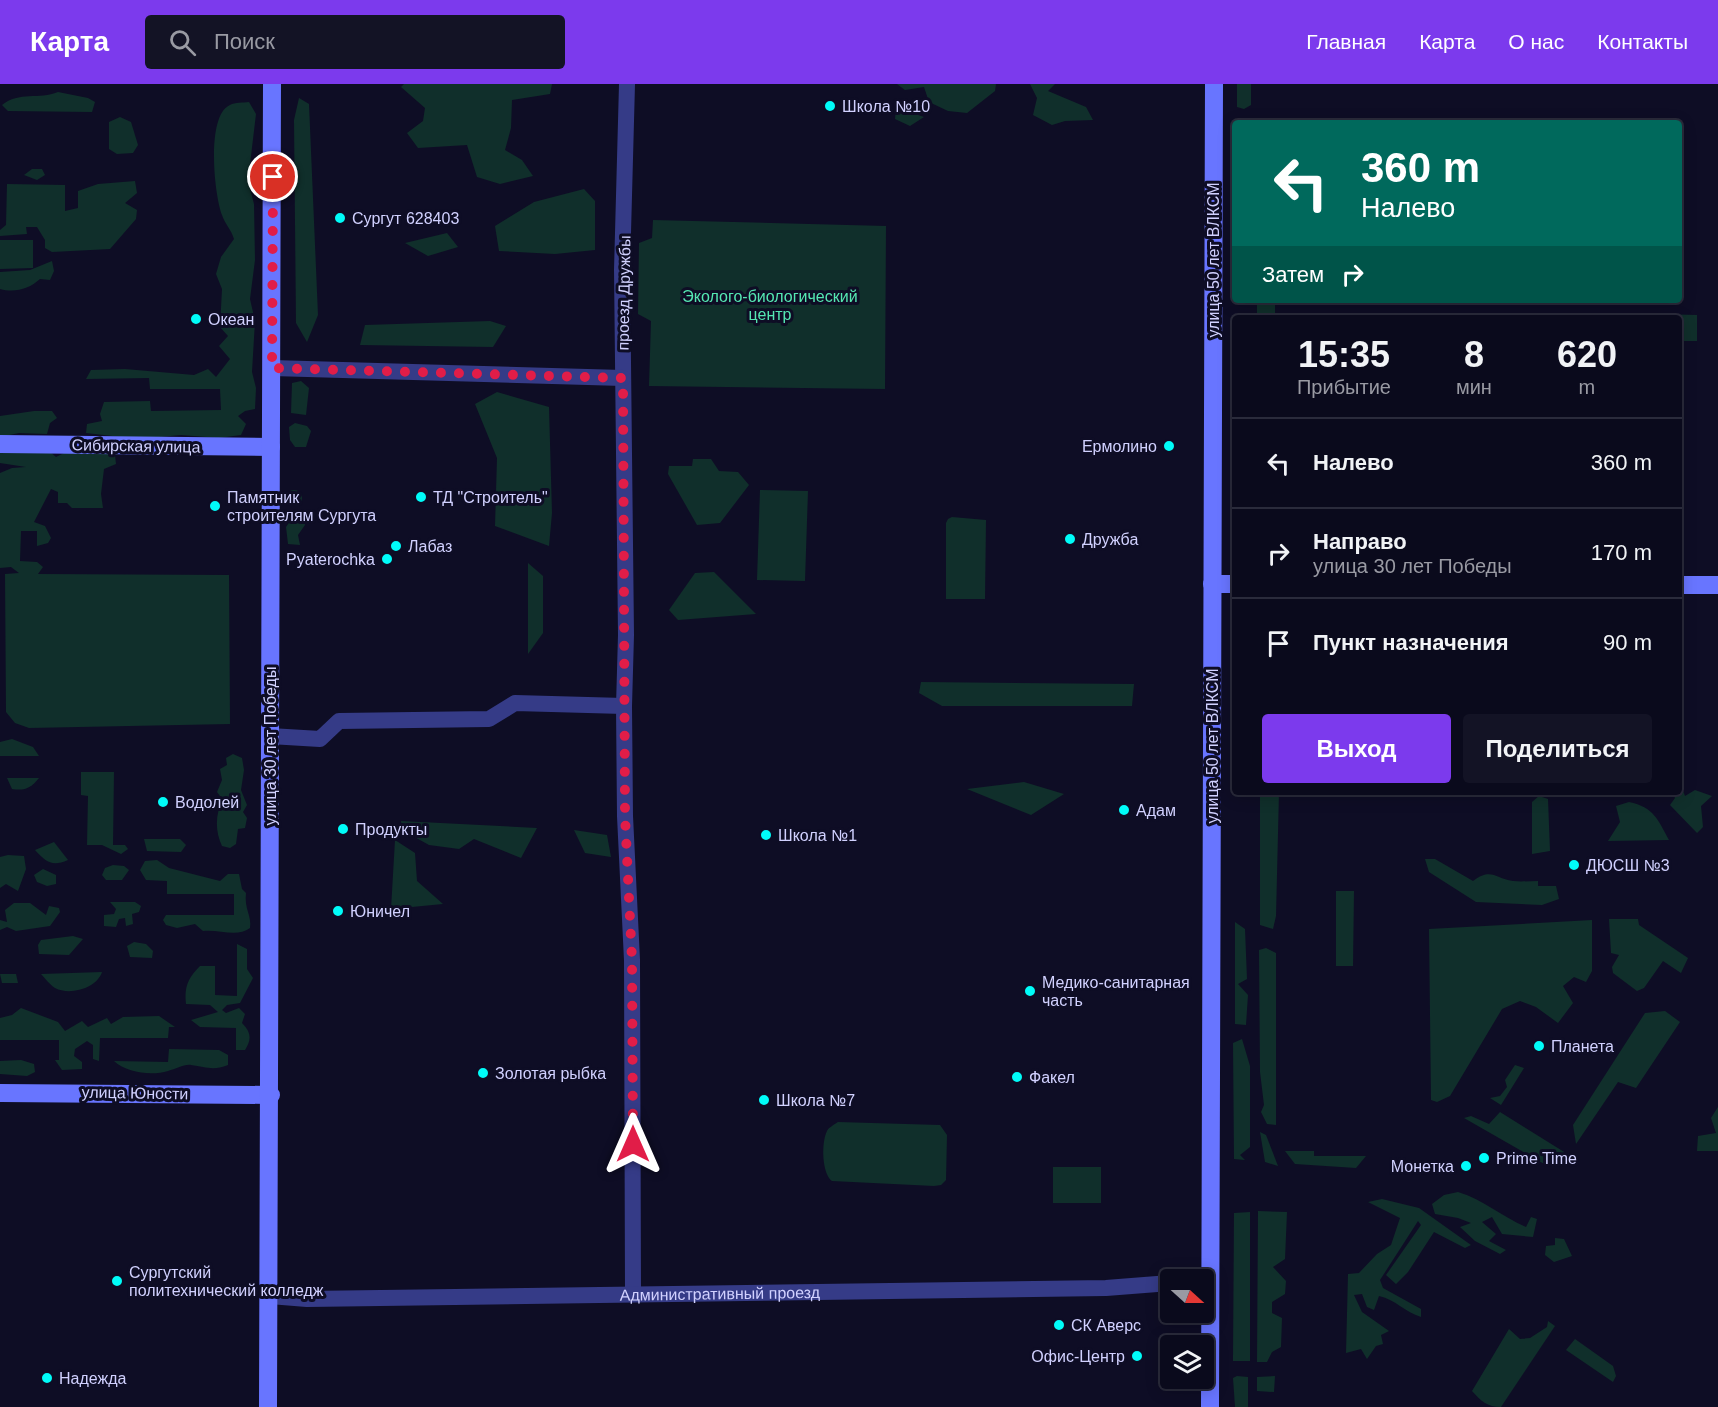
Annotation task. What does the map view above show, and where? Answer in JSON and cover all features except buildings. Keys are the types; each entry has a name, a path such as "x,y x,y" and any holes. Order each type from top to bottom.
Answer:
{"main road":[{"name":"улица 30 лет Победы","path":"268,1407 271,1095 272,84"},
{"name":"улица 50 лет ВЛКСМ","path":"1209,1269 1214,84"},
{"name":"Сибирская улица","path":"0,444 271,447"},
{"path":"1212,584 1232,584"},
{"path":"1682,585 1718,585"},
{"name":"улица Юности","path":"0,1093 271,1095"},
{"name":"улица 50 лет ВЛКСМ","path":"1209,1323 1210,1407"}],"street":[{"name":"проезд Дружбы","path":"627,84 622,270 626,635 624,706 625,816 632,960 633,1294"},
{"path":"272,368 623,378"},
{"path":"270,736 320,739 339,721 489,719 515,703 624,706"},
{"name":"Административный проезд","path":"270,1296 307,1299 1115,1288 1160,1284"}],"green space":[{"path":"404,84 552,84 550,94 512,100 511,128 505,150 522,160 533,176 500,184 477,177 467,145 418,148 407,133 423,121 425,108 401,87"},
{"path":"897,84 996,84 995,91 967,113 948,111 929,102 924,87 905,90"},
{"path":"1030,84 1055,84 1048,91 1086,107 1093,120 1065,121 1052,125 1033,115 1037,98"},
{"path":"1237,84 1251,84 1251,105 1244,109 1237,107"},
{"path":"58,92 88,98 95,102 92,112 8,111 2,105 15,98"},
{"path":"299,98 309,104 318,315 307,342 296,323 294,120"},
{"path":"249,102 256,114 248,181 254,204 255,260 250,299 255,321 252,372 256,388 255,409 245,411 238,416 246,424 241,435 219,438 181,435 139,439 86,433 87,424 102,421 100,414 104,402 150,401 151,411 221,410 220,389 150,389 149,378 86,379 91,370 125,369 194,375 208,369 216,377 230,359 219,346 228,336 220,327 222,289 216,274 221,257 234,239 223,218 216,190 215,139 222,112 232,104"},
{"path":"904,106 909,112 924,117 910,126 895,119 896,109"},
{"path":"120,117 131,122 138,145 133,153 117,154 109,149 109,122"},
{"path":"32,169 42,169 45,175 37,180 24,175"},
{"path":"135,181 137,193 125,203 137,210 136,219 110,249 52,252 45,248 45,240 37,227 26,227 27,234 0,236 0,230 6,225 7,184 65,185 65,211 78,208 78,191 98,184"},
{"path":"584,189 595,201 595,250 555,254 499,251 495,226 534,202"},
{"name":"Эколого-биологический центр","path":"653,220 886,226 885,389 649,386 651,321 638,314 639,243 652,238"},
{"path":"447,233 458,247 428,256 405,243"},
{"path":"0,240 33,240 33,268 0,269"},
{"path":"52,261 54,271 50,280 40,279 26,288 16,290 0,289 0,272 30,270"},
{"path":"1257,303 1275,303 1275,315 1257,315"},
{"path":"1660,314 1697,315 1697,341 1682,341 1682,315"},
{"path":"490,321 506,326 493,347 360,345 365,325"},
{"path":"301,381 309,388 306,415 291,413 292,383"},
{"path":"497,392 549,407 552,513 549,546 495,526 497,458 475,404"},
{"path":"52,411 57,418 50,423 47,434 19,433 0,437 0,416"},
{"path":"295,423 307,426 311,431 306,447 295,447 290,440 289,427"},
{"path":"70,450 103,451 115,455 116,464 104,469 101,494 103,508 72,508 67,503 58,503 58,492 51,489 34,522 45,526 51,538 48,543 37,546 37,531 21,531 20,561 37,562 43,567 38,574 229,575 230,724 29,728 15,723 6,712 5,574 19,573 11,567 0,568 0,473 12,468 26,467 0,463 0,453 49,451 56,457"},
{"path":"693,459 711,459 719,471 738,472 749,485 720,523 697,525 668,474 669,466 692,466"},
{"path":"294,490 302,498 294,506 286,498"},
{"path":"760,490 808,491 805,581 757,580"},
{"path":"303,515 305,525 298,535 300,545 288,544 286,527 293,517"},
{"path":"952,517 986,520 985,599 946,599 946,523"},
{"path":"528,563 543,576 543,633 528,654"},
{"path":"714,572 756,614 678,620 669,610 695,573"},
{"path":"921,682 1134,684 1132,706 942,706 919,693"},
{"path":"12,739 33,747 39,756 0,756 0,742"},
{"path":"233,754 242,758 244,770 241,790 247,805 243,812 247,818 245,828 238,829 236,844 230,848 222,846 218,834 217,817 223,800 217,792 222,780 220,769 227,765 226,758"},
{"path":"81,772 114,772 113,845 125,845 128,849 121,854 102,845 87,845 88,796 81,795"},
{"path":"7,778 39,778 21,790 12,789"},
{"path":"1024,782 1064,794 1031,815 967,789"},
{"path":"1682,788 1685,796 1695,790 1712,796 1701,806 1703,827 1697,833 1670,805 1675,798 1674,795 1682,795"},
{"path":"1260,795 1279,795 1276,916 1273,929 1260,925"},
{"path":"1539,796 1548,799 1550,851 1532,854 1532,802"},
{"path":"1629,802 1650,811 1669,840 1608,841 1620,822 1616,806"},
{"path":"401,821 537,828 521,858 474,839 459,849 429,845 402,830"},
{"path":"574,830 607,835 611,857 585,853"},
{"path":"144,839 180,839 186,845 181,852 147,851"},
{"path":"395,840 415,853 417,881 443,904 391,909"},
{"path":"54,842 68,860 53,863 43,858 35,850"},
{"path":"24,856 26,869 18,891 6,884 0,888 0,857"},
{"path":"1425,859 1435,859 1473,881 1489,874 1513,881 1538,881 1538,886 1556,886 1559,899 1542,905 1476,902 1429,872"},
{"path":"157,860 169,868 220,881 228,874 239,874 242,889 246,893 250,928 234,933 203,931 195,924 177,928 166,925 163,920 166,915 234,915 234,894 167,894 167,881 146,880 140,870 145,861"},
{"path":"113,865 124,866 129,870 122,880 106,880 102,875 105,868"},
{"path":"43,869 56,875 56,884 47,886 37,882 34,875"},
{"path":"1336,891 1354,891 1353,966 1336,966"},
{"path":"110,902 135,902 141,906 139,912 132,914 133,924 126,926 125,918 119,919 116,927 104,926 104,915 114,914 116,909"},
{"path":"14,903 30,903 46,915 49,906 59,908 60,912 50,926 16,931 7,927 0,930 0,920 7,922 5,910"},
{"path":"1609,919 1638,919 1639,925 1688,958 1681,973 1663,961 1644,988 1637,991 1613,973 1612,967 1619,955 1611,953"},
{"path":"1592,920 1592,971 1586,982 1574,977 1563,986 1573,1003 1558,1023 1536,1007 1520,1001 1502,1009 1450,1096 1437,1102 1431,1100 1429,929"},
{"path":"1235,922 1245,929 1247,979 1238,984 1248,995 1246,1025 1235,1024"},
{"path":"73,936 83,939 69,955 39,954 38,945 41,940"},
{"path":"134,942 146,944 153,951 152,958 130,957 127,946"},
{"path":"237,944 247,949 247,969 253,978 240,1003 227,1005 222,1010 226,1013 239,1008 245,1014 242,1023 250,1039 245,1050 236,1050 236,1028 200,1027 191,1020 218,1012 210,1005 186,1004 186,988 192,975 200,966 215,966 215,995 237,996"},
{"path":"1266,948 1276,953 1276,1125 1267,1124 1261,1112 1264,1105 1260,1072 1259,950"},
{"path":"102,972 95,982 75,991 55,988 41,974"},
{"path":"0,974 16,974 18,983 2,983"},
{"path":"21,1008 58,1022 65,1031 82,1021 88,1027 107,1018 111,1024 123,1017 159,1016 175,1027 169,1027 168,1038 100,1038 99,1061 93,1059 93,1045 87,1041 75,1049 74,1056 82,1062 82,1069 62,1070 55,1060 59,1060 59,1040 0,1040 0,1018 12,1015"},
{"path":"1665,1011 1680,1022 1636,1088 1618,1082 1576,1144 1573,1125 1645,1013"},
{"path":"1242,1039 1250,1066 1250,1147 1240,1155 1245,1160 1234,1159 1233,1043"},
{"path":"169,1049 219,1050 228,1055 228,1065 214,1068 188,1065 162,1072 147,1073 133,1071 114,1061 168,1062"},
{"path":"21,1060 34,1064 35,1072 27,1076 0,1074 0,1061"},
{"path":"1515,1065 1524,1068 1501,1105 1490,1098 1500,1096 1507,1087 1505,1080"},
{"path":"1718,1107 1718,1151 1697,1151 1698,1136 1716,1133 1711,1118"},
{"path":"1500,1112 1569,1155 1565,1161 1546,1165 1464,1118 1471,1116 1489,1124"},
{"path":"838,1122 940,1125 947,1135 946,1180 941,1185 934,1186 832,1181 824,1165 824,1143 830,1127"},
{"path":"1260,1132 1266,1135 1278,1166 1265,1162"},
{"path":"1285,1151 1314,1151 1314,1156 1366,1156 1356,1168 1295,1164"},
{"path":"1053,1167 1101,1167 1101,1203 1053,1203"},
{"path":"1458,1192 1476,1199 1526,1227 1531,1217 1537,1219 1533,1237 1502,1234 1492,1217 1482,1222 1496,1234 1489,1241 1506,1250 1500,1254 1475,1241 1460,1227 1471,1223 1435,1214 1432,1204 1444,1195"},
{"path":"1382,1199 1419,1208 1471,1245 1465,1248 1434,1232 1408,1272 1396,1284 1386,1275 1421,1225 1418,1221 1380,1280 1383,1288 1421,1309 1421,1317 1379,1296 1374,1310 1367,1307 1362,1294 1354,1295 1362,1312 1389,1331 1381,1335 1383,1344 1376,1346 1367,1359 1361,1349 1346,1353 1348,1274 1359,1273 1377,1254 1391,1245 1400,1218 1368,1202"},
{"path":"1258,1211 1287,1212 1285,1259 1273,1267 1286,1281 1285,1294 1272,1302 1272,1313 1282,1318 1281,1347 1272,1352 1267,1362 1257,1362"},
{"path":"1250,1212 1250,1361 1233,1361 1234,1213"},
{"path":"1555,1238 1564,1239 1572,1256 1554,1262 1545,1255 1546,1246 1555,1245"},
{"path":"1548,1321 1555,1326 1501,1407 1488,1405 1481,1400 1472,1391 1509,1329 1520,1339 1530,1338 1547,1327"},
{"path":"1575,1339 1613,1366 1616,1376 1613,1382 1566,1350"},
{"path":"1275,1376 1274,1392 1257,1391 1257,1377"},
{"path":"1248,1377 1248,1407 1235,1407 1233,1378"}],"place":[{"name":"Школа №10","path":"830,106"},
{"name":"Сургут 628403","path":"340,218"},
{"name":"Океан","path":"196,319"},
{"name":"Ермолино","path":"1169,446"},
{"name":"ТД \"Строитель\"","path":"421,497"},
{"name":"Памятник строителям Сургута","path":"215,506"},
{"name":"Дружба","path":"1070,539"},
{"name":"Лабаз","path":"396,546"},
{"name":"Pyaterochka","path":"387,559"},
{"name":"Водолей","path":"163,802"},
{"name":"Адам","path":"1124,810"},
{"name":"Продукты","path":"343,829"},
{"name":"Школа №1","path":"766,835"},
{"name":"ДЮСШ №3","path":"1574,865"},
{"name":"Юничел","path":"338,911"},
{"name":"Медико-санитарная часть","path":"1030,991"},
{"name":"Планета","path":"1539,1046"},
{"name":"Золотая рыбка","path":"483,1073"},
{"name":"Факел","path":"1017,1077"},
{"name":"Школа №7","path":"764,1100"},
{"name":"Prime Time","path":"1484,1158"},
{"name":"Монетка","path":"1466,1166"},
{"name":"Сургутский политехнический колледж","path":"117,1281"},
{"name":"СК Аверс","path":"1059,1325"},
{"name":"Офис-Центр","path":"1137,1356"},
{"name":"Надежда","path":"47,1378"}],"route":[{"path":"273,177 272,368 320,368 430,375 623,378 626,635 625,816 632,960 633,1144"}]}
